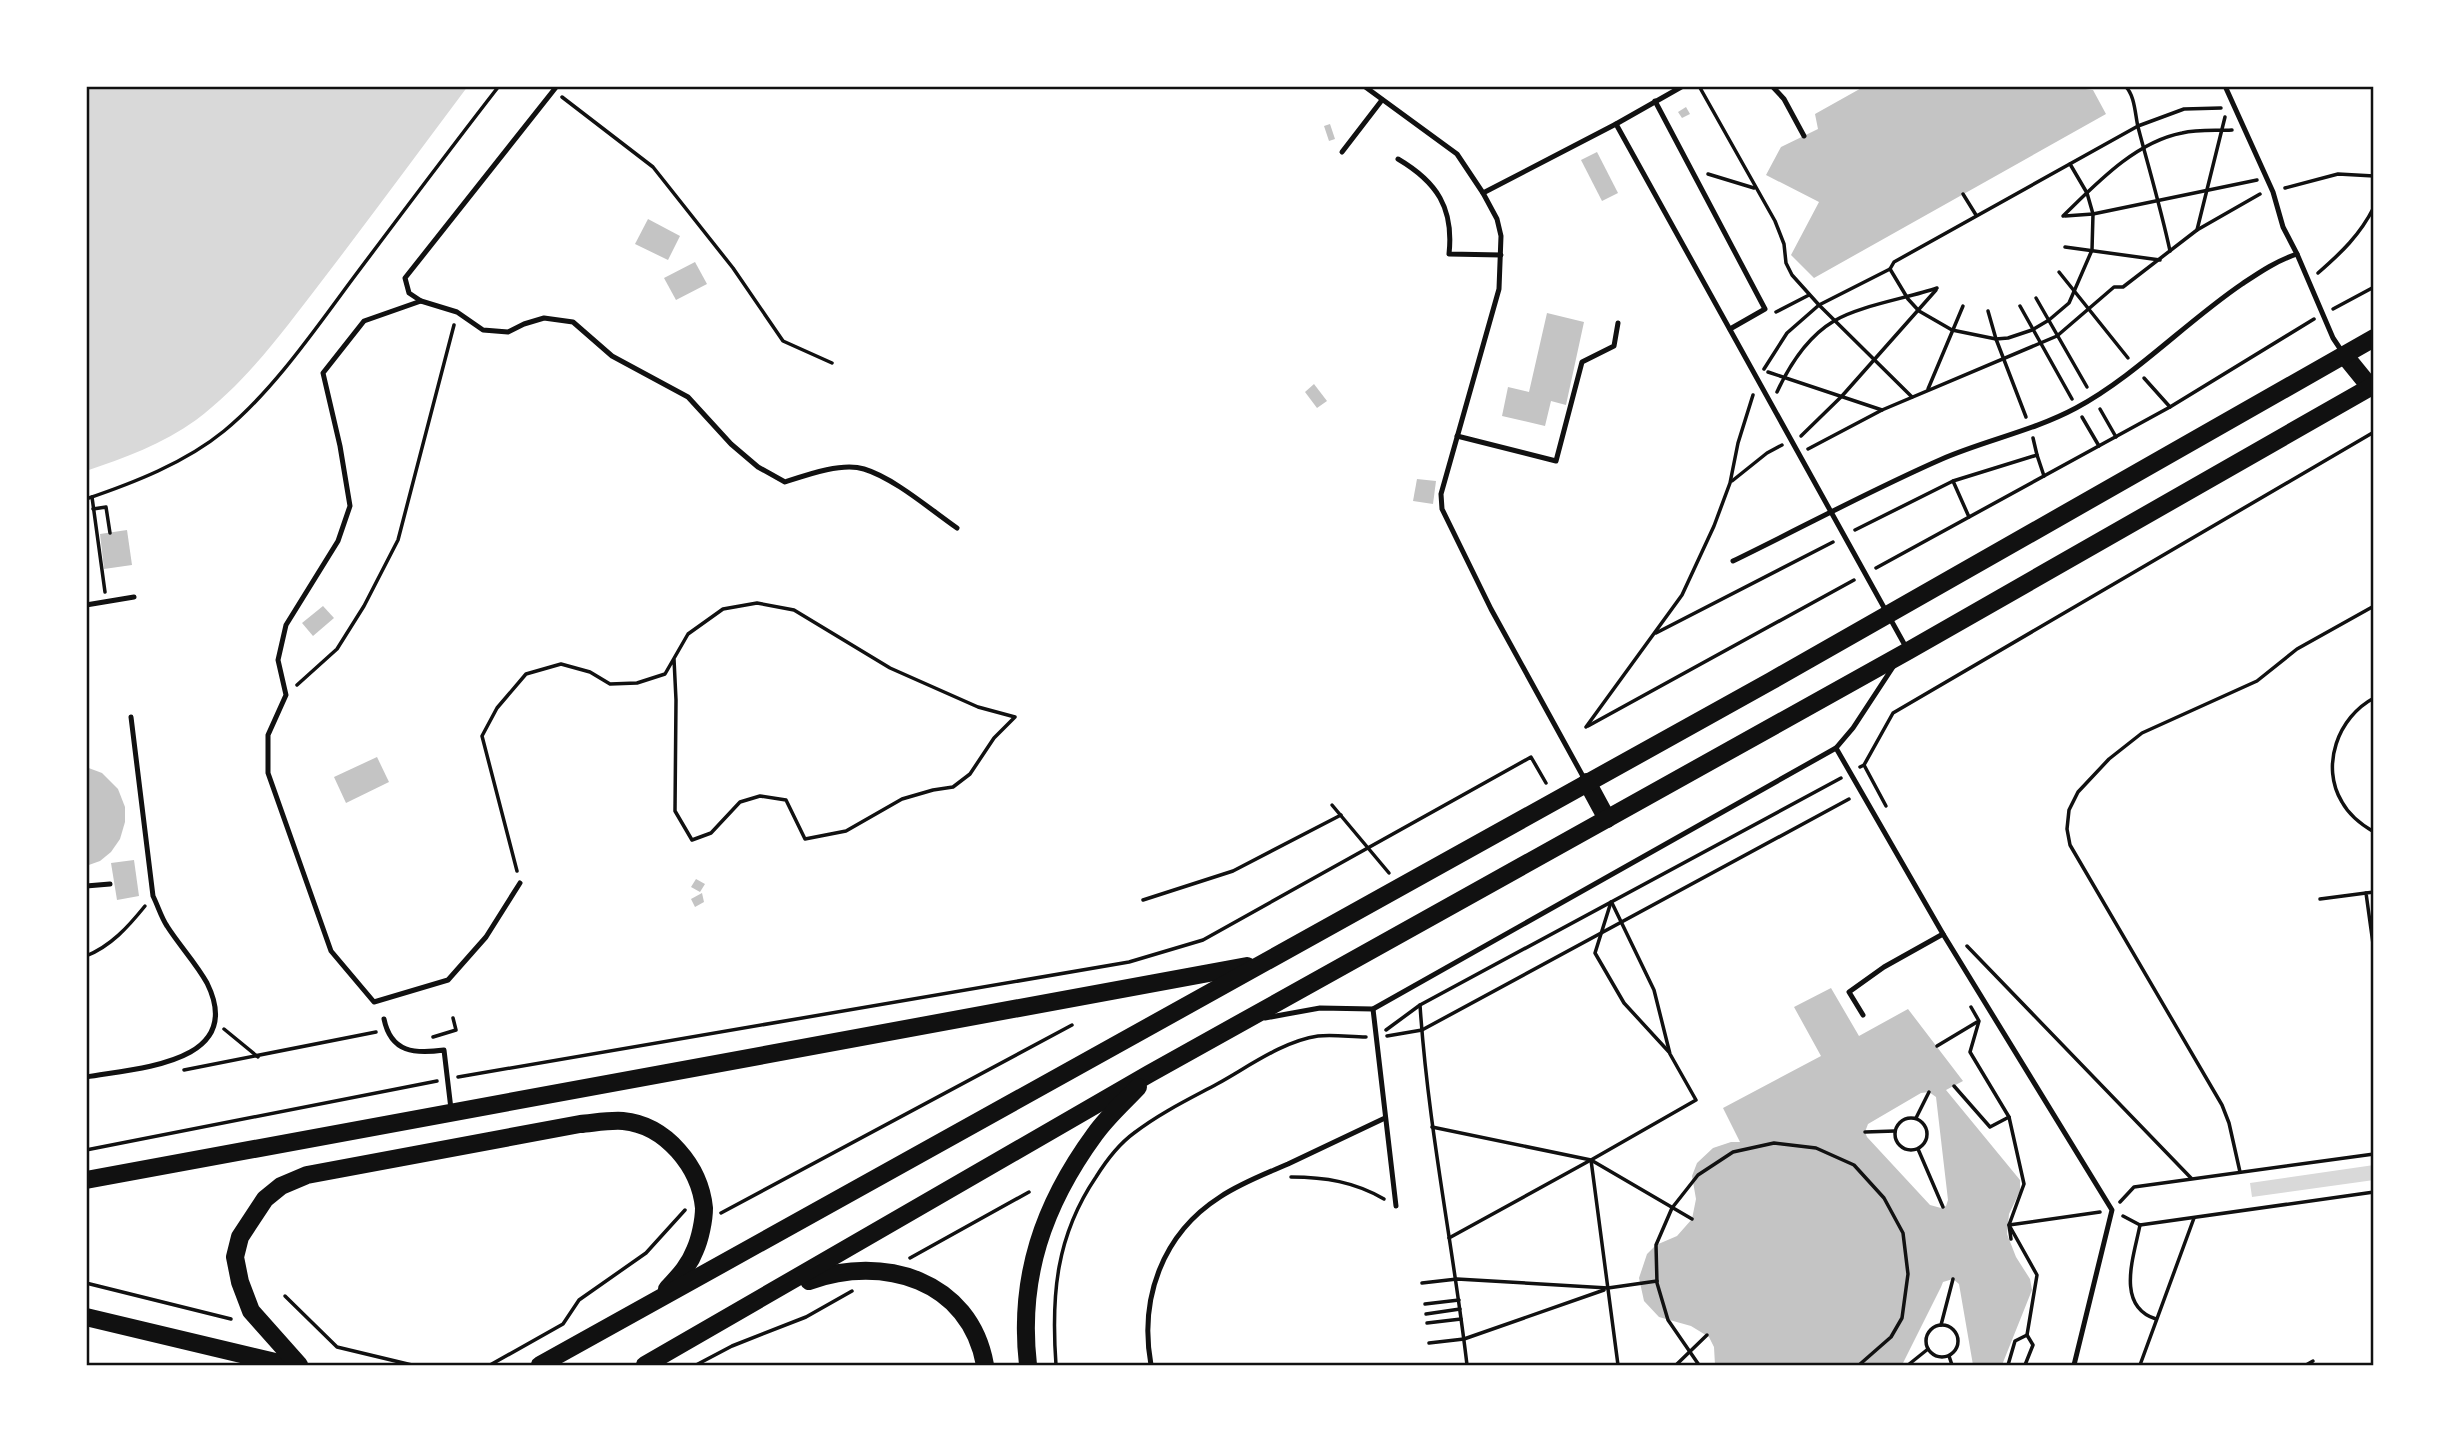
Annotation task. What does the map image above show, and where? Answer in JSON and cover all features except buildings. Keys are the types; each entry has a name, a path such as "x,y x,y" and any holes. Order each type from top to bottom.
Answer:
{"main road":[{"path":"540,1365 1889,613 2374,338"},
{"path":"645,1365 1149,1074 1908,650 2372,386 2345,356"},
{"path":"1587,782 1607,819"},
{"path":"86,1180 1260,963"},
{"path":"1028,1365 1024,1325 1029,1279 1047,1214 1095,1133 1149,1074"},
{"path":"299,1365 251,1311 240,1282 235,1256 240,1237 265,1199 281,1186 307,1175 580,1124 623,1121 646,1128 666,1139 692,1170 701,1192 704,1212 696,1249 687,1266 660,1298"},
{"path":"769,1295 827,1274 860,1270 887,1271 921,1280 944,1296 963,1316 976,1336 985,1365"},
{"path":"86,1317 288,1365"}],"lane":[{"path":"1364,86 1457,154 1497,219 1502,255 1499,289 1441,494 1442,509 1491,609 1587,782"},
{"path":"1483,193 1684,86"},
{"path":"1772,86 1784,99 1804,136"},
{"path":"2225,86 2273,192 2283,227 2333,338 2345,356"},
{"path":"555,88 405,278 409,293 421,301 457,312 483,330 508,332 544,318 573,322 612,356 688,397 731,444 758,467 785,482 822,469 863,468 898,487 957,528"},
{"path":"1342,152 1382,100"},
{"path":"1655,101 1765,309 1730,329"},
{"path":"1238,1025 1292,1011 1320,1008 1373,1009 1836,748 1853,728 1889,671 1908,650 1616,124"},
{"path":"1398,159 1419,171 1442,201 1452,228 1449,254 1502,255"},
{"path":"1732,561 1875,489 1946,457 2025,431 2077,408 2135,367 2207,308 2278,260 2297,254"},
{"path":"421,301 364,321 323,373 340,446 349,506 338,541 286,625 278,660 286,695 268,735 268,773 331,951 374,1002 448,980 486,937 520,883"},
{"path":"1457,436 1556,461 1582,362 1614,346 1618,323"},
{"path":"86,605 134,597"},
{"path":"86,1077 161,1064 188,1055 209,1039 214,1021 215,1004 206,983 166,924 153,896 131,717"},
{"path":"1836,748 1943,934 2112,1210 2074,1365"},
{"path":"86,886 110,884"},
{"path":"1863,1015 1849,992 1884,967 1943,934"},
{"path":"1373,1009 1396,1206"},
{"path":"384,1019 386,1030 394,1043 408,1051 444,1050 451,1112"},
{"path":"1151,1365 1147,1335 1152,1288 1165,1255 1186,1225 1206,1206 1234,1188 1385,1118"}],"path":[{"path":"86,499 159,470 223,432 243,414 316,327 499,86"},
{"path":"1699,86 1774,221 1784,244 1786,263 1792,275 1834,321 1912,397"},
{"path":"2125,86 2130,91 2159,199 2170,253"},
{"path":"555,88 653,167 733,268 783,341 832,363"},
{"path":"1882,410 1762,371 1787,333 1819,305 1890,269 1894,262 1976,215 2138,126 2184,109 2227,108 2197,230"},
{"path":"2235,130 2183,132 2144,146 2063,216 2093,214 2258,180"},
{"path":"1890,269 1908,299 1919,311 1952,331 1996,339 2032,330 2069,303 2092,250 2093,214 2087,193 2070,164"},
{"path":"1692,169 1756,188"},
{"path":"1794,426 1807,450 1882,410 2041,344 2057,336 2113,287 2123,287 2197,230 2260,194 2338,174 2374,176"},
{"path":"1963,194 1976,215"},
{"path":"2308,281 2348,247 2365,226 2374,207"},
{"path":"2065,247 2160,260"},
{"path":"2059,272 2170,407"},
{"path":"1758,379 1738,443 1730,482 1714,526 1682,595 1586,727 2170,407 2374,286"},
{"path":"1730,482 1767,453 1800,438 1874,361 1937,288 1834,321 1794,358 1777,393"},
{"path":"1770,316 1810,295"},
{"path":"2036,298 2116,437"},
{"path":"1927,391 1963,306"},
{"path":"2020,306 2099,446"},
{"path":"286,695 337,649 364,606 398,540 457,312"},
{"path":"1376,1037 1420,1006 1864,765 1893,713 2374,432"},
{"path":"2038,455 2044,476"},
{"path":"1654,634 1953,481"},
{"path":"92,497 106,601"},
{"path":"93,509 106,507 110,533"},
{"path":"520,883 482,736 497,708 526,674 561,664 590,671 610,684 638,683 665,674 688,634 723,609 757,603 794,610 890,668 978,707 1015,717 994,738 970,774 953,787 902,799 846,831 805,839 786,800 760,796 740,802 711,833 692,839 675,811 674,659"},
{"path":"2240,1172 2222,1105 2070,845 2067,829 2070,810 2078,792 2091,777 2142,733 2257,681 2298,649 2374,607"},
{"path":"2374,698 2363,704 2336,740 2332,780 2342,803 2360,824 2374,832"},
{"path":"86,1150 448,1079 1129,962 1203,940 1531,757 1546,783"},
{"path":"1864,765 1890,814"},
{"path":"1056,1365 1053,1320 1055,1282 1070,1226 1083,1196 1105,1164 1132,1134 1289,1045 1318,1036 1376,1037 1422,1030 1849,799"},
{"path":"1332,804 1399,886"},
{"path":"1143,900 1233,871 1341,815"},
{"path":"2320,899 2374,892"},
{"path":"2366,893 2374,951"},
{"path":"86,956 98,951 124,932 153,896"},
{"path":"1449,1239 1696,1100 1671,1054 1654,990 1611,902"},
{"path":"1611,902 1595,953 1624,1003 1671,1054"},
{"path":"1966,944 2191,1178"},
{"path":"1420,1006 1432,1127 1457,1279 1467,1365"},
{"path":"429,1038 456,1030 453,1018"},
{"path":"214,1021 258,1057"},
{"path":"1937,1046 1979,1021"},
{"path":"715,1213 720,1213 1072,1025"},
{"path":"178,1071 386,1030"},
{"path":"1954,1086 1990,1127 2009,1117 2024,1185 2009,1225 2011,1239"},
{"path":"1916,1119 1929,1092"},
{"path":"1916,1119 1925,1126 1926,1142 1918,1149 1907,1151 1900,1147 1895,1131 1902,1121 1916,1119"},
{"path":"1432,1127 1591,1160 1692,1219"},
{"path":"1865,1132 1895,1131"},
{"path":"1699,1365 1668,1320 1658,1281 1656,1245 1672,1208 1698,1175 1734,1153 1774,1143 1816,1147 1854,1165 1884,1198 1903,1233 1908,1274 1902,1318 1891,1337 1859,1365"},
{"path":"1918,1149 1943,1207"},
{"path":"2112,1210 2134,1187 2374,1154"},
{"path":"1591,1160 1618,1365"},
{"path":"1289,1177 1324,1178 1351,1184 1396,1206"},
{"path":"908,1259 1029,1192"},
{"path":"2009,1225 2112,1210 2140,1225 2374,1192"},
{"path":"490,1365 563,1324 579,1300 646,1253 685,1210"},
{"path":"2140,1365 2194,1217"},
{"path":"2009,1225 2037,1275 2026,1335 2033,1345 2025,1365"},
{"path":"2140,1225 2130,1286 2132,1297 2140,1310 2156,1319"},
{"path":"1422,1283 1457,1279 1608,1288 1658,1281"},
{"path":"1941,1325 1953,1279"},
{"path":"86,1283 231,1319"},
{"path":"1429,1343 1464,1339 1608,1288"},
{"path":"696,1365 732,1346 806,1317 855,1290"},
{"path":"285,1296 337,1347 412,1365"},
{"path":"1425,1304 1459,1300"},
{"path":"1426,1314 1460,1309"},
{"path":"1427,1323 1461,1319"},
{"path":"1941,1325 1955,1330 1958,1340 1956,1350 1949,1356 1939,1357 1928,1349 1926,1339 1932,1328 1941,1325"},
{"path":"1676,1365 1707,1335"},
{"path":"2008,1365 2015,1341 2026,1335"},
{"path":"1908,1365 1928,1349"},
{"path":"1949,1356 1952,1365"},
{"path":"2306,1365 2313,1360"}],"shaded area":[{"path":"86,86 468,86 293,319 248,373 196,420 170,436 86,471"},
{"path":"2374,1165 2374,1180 2252,1197 2250,1183"}]}
